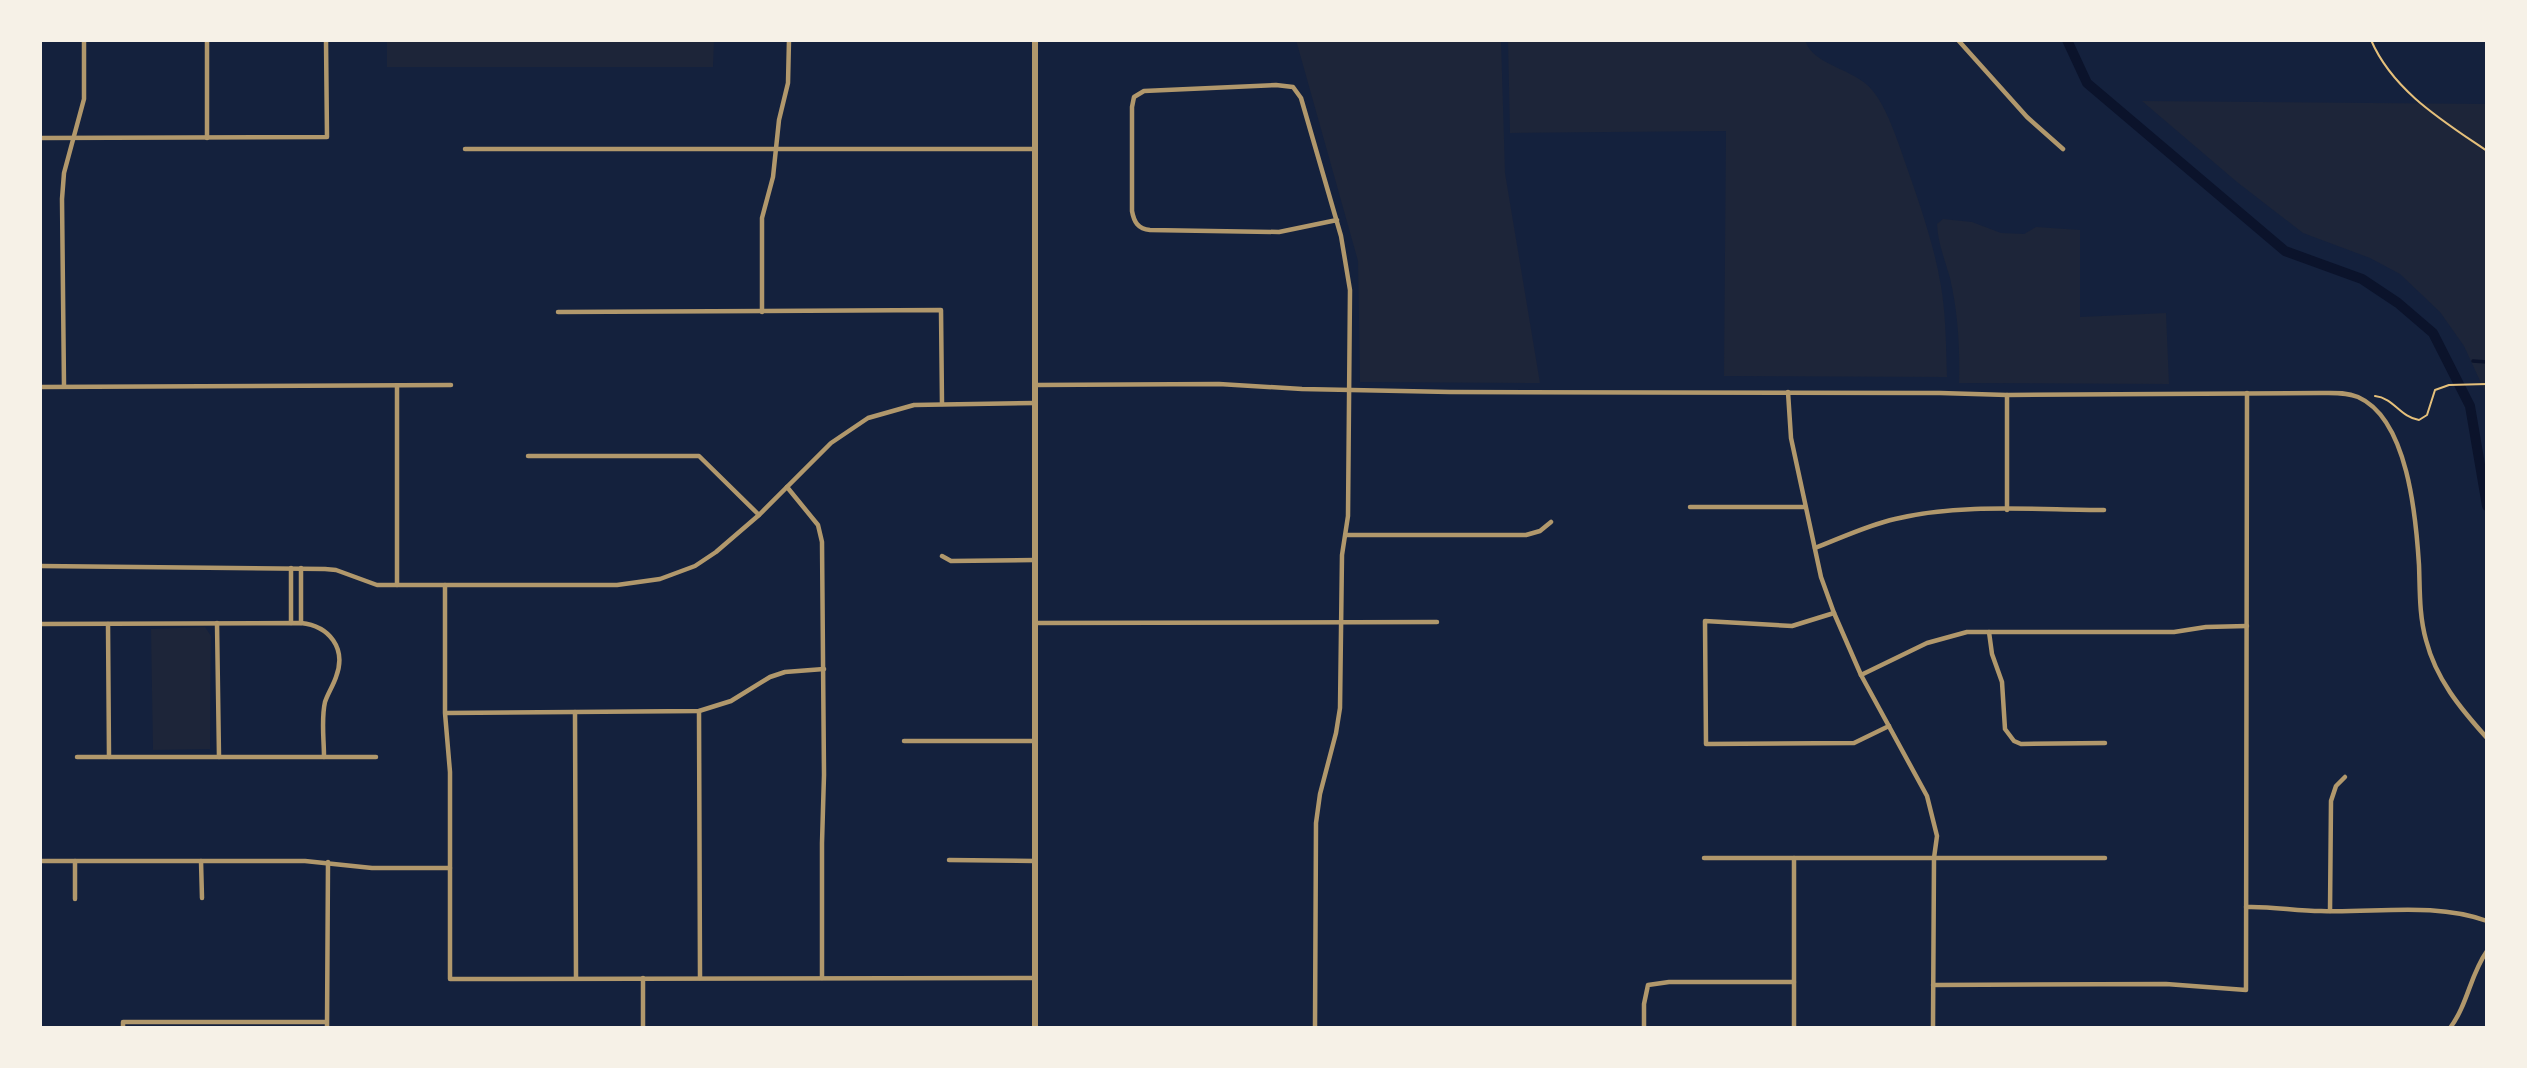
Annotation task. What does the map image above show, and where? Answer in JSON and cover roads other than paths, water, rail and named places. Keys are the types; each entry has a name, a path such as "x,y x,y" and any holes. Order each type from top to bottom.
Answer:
{"street":[{"path":"64,387 61,217 64,173 84,99 84,40"},
{"path":"207,40 207,138"},
{"path":"40,138 327,137 326,40"},
{"path":"762,312 762,218 772,177 779,120 788,82 789,40"},
{"path":"1035,40 1035,1028"},
{"path":"1958,40 2027,117 2063,149"},
{"path":"1315,1028 1315,823 1340,708 1342,555 1346,535 1349,277 1337,220 1301,98 1293,88 1276,85 1144,91 1135,97 1132,107 1132,211 1136,224 1150,230 1279,232 1337,220"},
{"path":"464,149 1035,149"},
{"path":"558,312 941,310 942,404"},
{"path":"1035,384 1219,384 1349,390 2007,395 2338,393 2355,396 2380,413 2392,431 2405,472 2417,542 2421,619 2429,652 2450,694 2487,738"},
{"path":"40,387 451,385"},
{"path":"397,386 397,585"},
{"path":"1788,392 1791,439 1821,577 1861,675 1927,796 1937,836 1934,858 1933,1028"},
{"path":"1933,985 2166,984 2246,990 2247,393"},
{"path":"2007,395 2007,510"},
{"path":"40,566 301,568 336,570 377,585 617,585 660,579 695,566 716,552 759,515 831,443 868,418 914,405 1035,403"},
{"path":"527,456 699,456 759,515"},
{"path":"787,486 818,525 822,542 822,978"},
{"path":"1690,508 1805,507"},
{"path":"1815,548 1904,517 1952,511 2104,510"},
{"path":"1346,535 1526,535 1540,531 1551,522"},
{"path":"943,556 951,561 1036,560"},
{"path":"291,568 291,623"},
{"path":"301,568 301,623"},
{"path":"445,585 445,713 450,772 450,979 1035,978"},
{"path":"1834,613 1792,626 1705,621 1706,744 1854,743 1889,726"},
{"path":"1035,623 1437,622"},
{"path":"218,623 219,757"},
{"path":"40,624 301,623 321,628 337,644 340,656 336,679 325,703 324,757"},
{"path":"108,624 109,757"},
{"path":"1861,675 1927,643 1967,632 2174,632 2206,627 2247,626"},
{"path":"1989,632 1992,654 2002,682 2005,729 2014,741 2021,744 2105,743"},
{"path":"445,713 699,711 731,701 770,677 785,672 824,669"},
{"path":"699,711 700,978"},
{"path":"575,712 576,978"},
{"path":"904,741 1035,741"},
{"path":"77,757 376,757"},
{"path":"2330,912 2331,802 2336,786 2345,777"},
{"path":"1704,858 2105,858"},
{"path":"1794,858 1794,1028"},
{"path":"949,860 1035,860"},
{"path":"40,861 328,862 372,868 450,868"},
{"path":"75,861 75,899"},
{"path":"201,861 202,898"},
{"path":"123,1025 326,1025 328,862"},
{"path":"2246,907 2330,912 2431,911 2468,915 2487,921"},
{"path":"2450,1028 2464,1006 2476,967 2487,951"},
{"path":"643,978 643,1028"},
{"path":"1644,1028 1644,1004 1648,985 1669,982 1794,982"}],"waterway":[{"path":"2067,40 2087,83 2285,251 2362,279 2398,303 2433,333 2470,406 2487,506"},
{"path":"2473,361 2487,362"}]}
